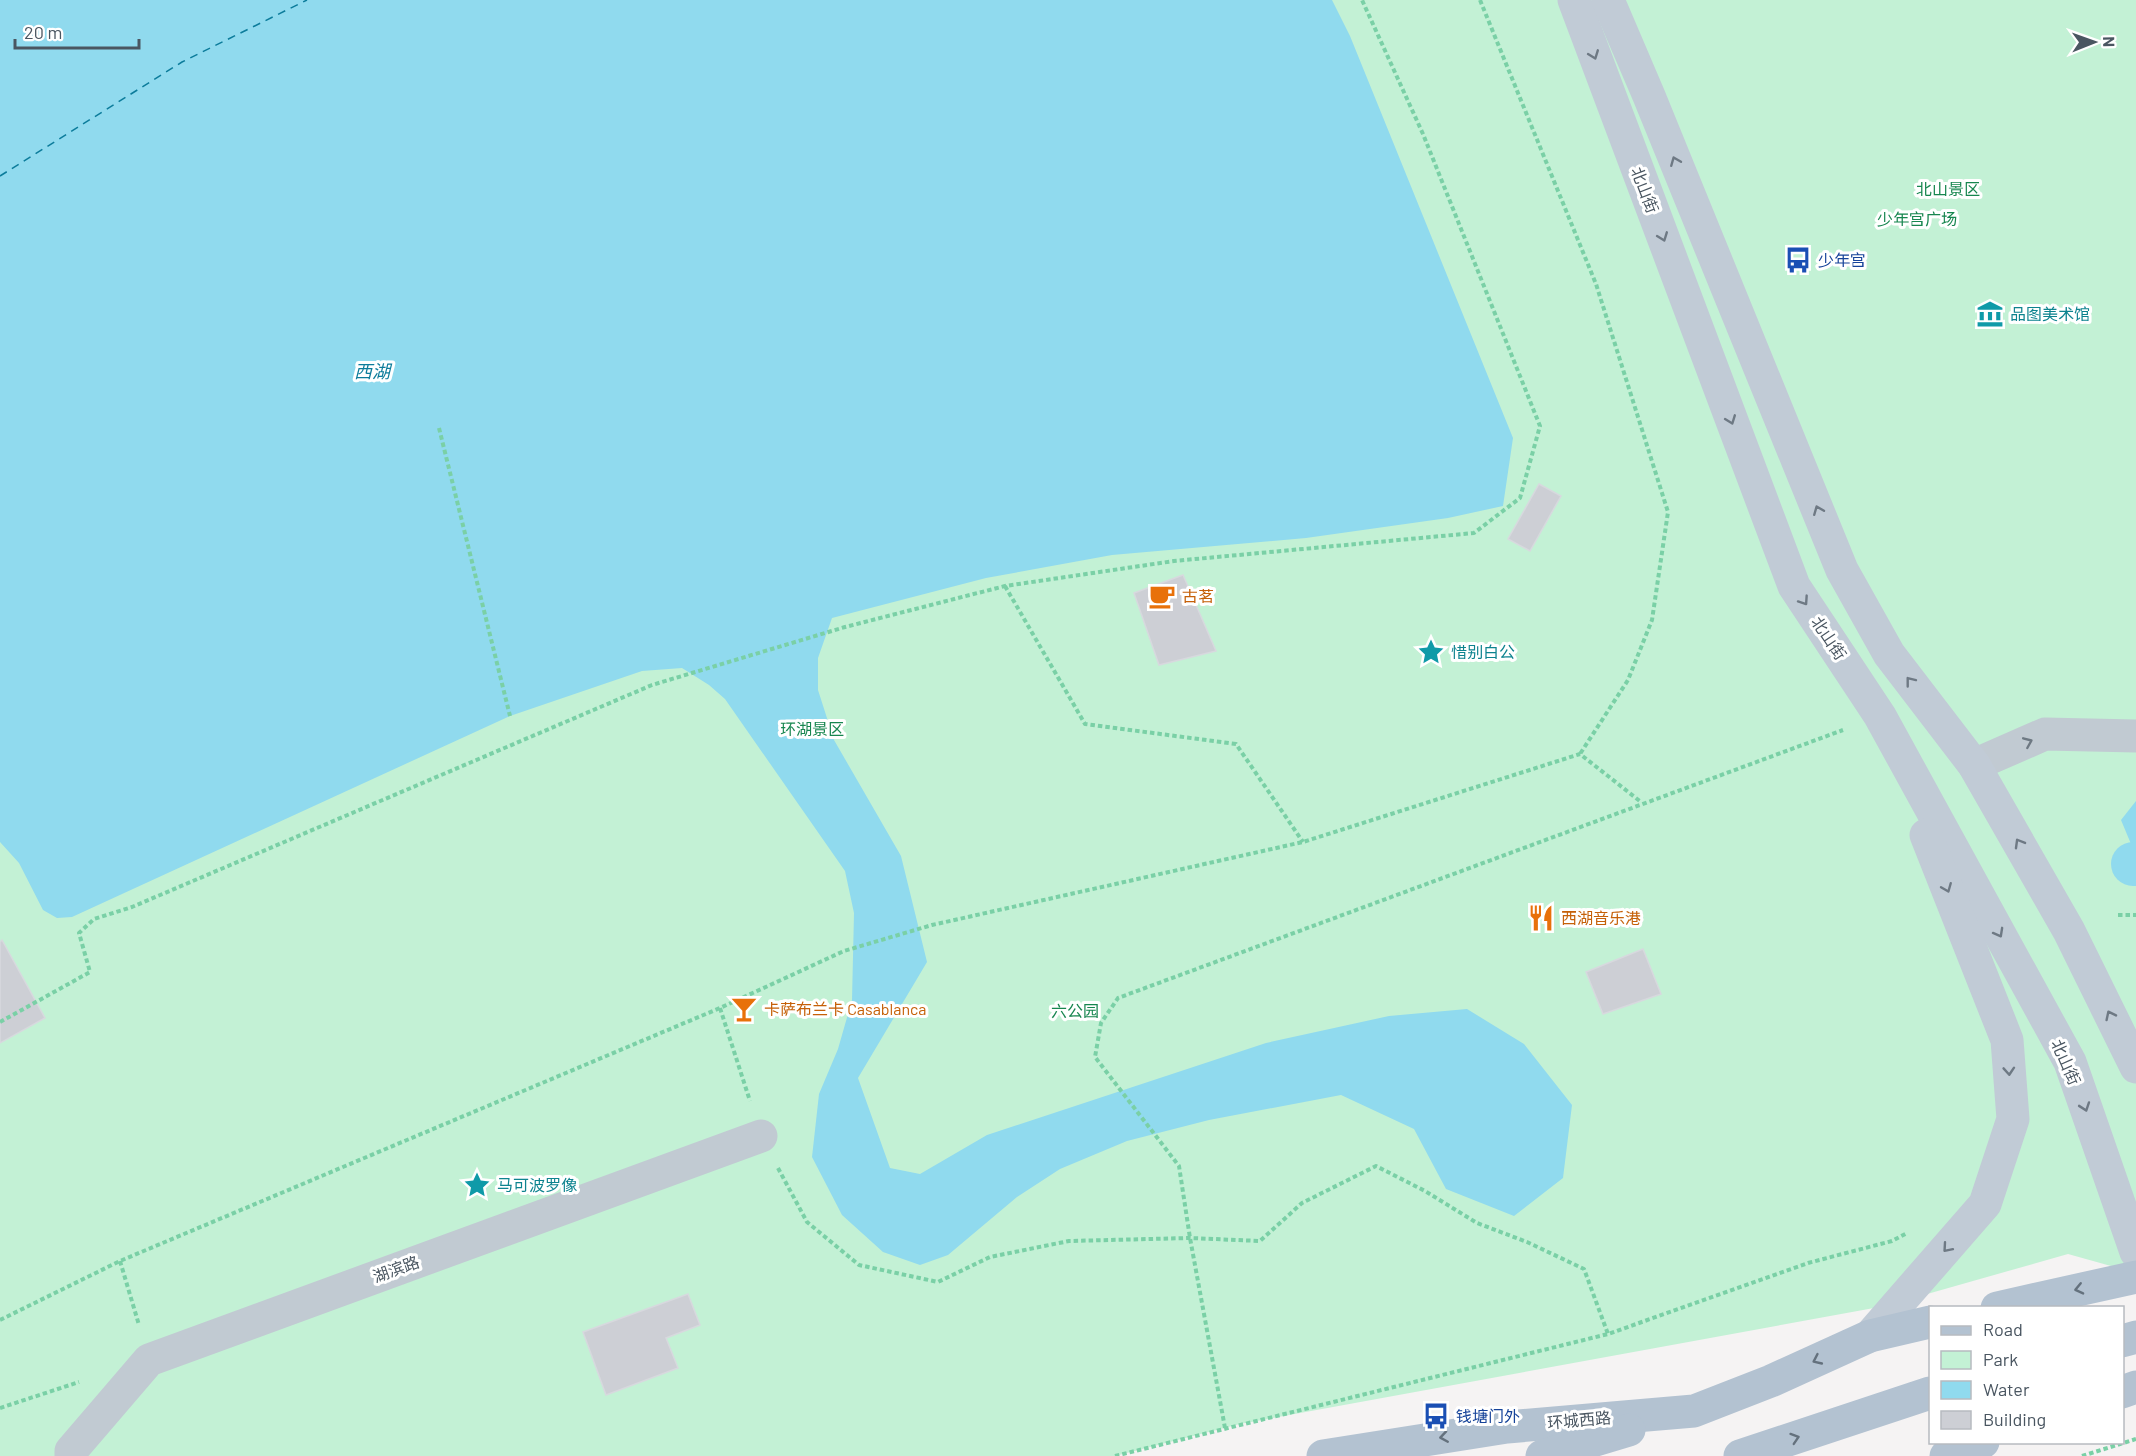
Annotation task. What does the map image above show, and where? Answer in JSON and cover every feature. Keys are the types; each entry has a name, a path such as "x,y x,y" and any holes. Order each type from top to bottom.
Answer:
{"main road":[{"name":"北山街","path":"1574,0 1794,586 1880,716 2070,1062 2136,1252"},
{"path":"1608,0 1842,570 1889,654 1974,765 2069,931 2136,1067"},
{"path":"1870,1336 1985,1204 2013,1119 2007,1040 1880,716"},
{"path":"2006,1306 2136,1277"},
{"name":"环城西路","path":"1542,1456 1694,1411 1771,1381 1870,1336 1929,1322"},
{"path":"1740,1456 1929,1393"},
{"name":"环城西路","path":"1323,1456 1507,1426 1694,1411"},
{"path":"1946,1456 1980,1444"}],"street":[{"path":"1974,765 2045,735 2136,736"},
{"name":"湖滨路","path":"72,1456 71,1451 149,1360 761,1136"}],"path":[{"path":"0,1022 90,972 79,933 94,919 132,907 651,685 845,627 1005,586 1174,561 1474,533 1520,498 1540,426 1423,134 1362,0"},
{"path":"0,1320 120,1261 720,1008 844,951 932,925 1303,842 1581,754 1628,680 1652,620 1668,512 1596,284 1480,0"},
{"path":"439,428 510,716"},
{"path":"1005,586 1085,724 1236,744 1303,842"},
{"path":"1225,1428 1179,1166 1095,1057 1101,1023 1118,998 1880,716"},
{"path":"1581,754 1642,803"},
{"path":"2118,915 2136,915"},
{"path":"720,1008 761,1136 807,1222 859,1265 938,1282 990,1257 1069,1240 1190,1238 1260,1241 1302,1203 1376,1166 1425,1191 1477,1223 1527,1242 1584,1269 1608,1334"},
{"path":"1115,1456 1608,1334 1808,1263 1892,1241 1912,1230"},
{"path":"120,1261 149,1360"},
{"path":"0,1408 85,1380"},
{"path":"2082,1456 2120,1444"}],"green space":[{"name":"环湖景区","path":"0,0 2136,0 2136,1273 2068,1254 1885,1306 1240,1424 1115,1456 0,1456"}],"water":[{"name":"西湖","path":"0,0 1332,0 1350,36 1513,438 1503,506 1448,518 1306,538 1112,555 986,578 832,618 818,658 818,690 834,740 901,856 927,962 858,1078 890,1168 920,1174 987,1135 1266,1043 1389,1016 1467,1009 1524,1044 1572,1105 1563,1178 1514,1216 1446,1189 1414,1129 1341,1095 1209,1120 1127,1141 1060,1169 1017,1197 948,1255 920,1265 883,1252 842,1215 812,1157 819,1094 838,1049 852,1000 854,913 845,871 725,699 709,685 682,668 642,671 510,716 72,917 57,918 43,910 19,863 0,842"},
{"path":"2136,801 2136,856 2121,820"}],"building":[{"path":"1539,484 1561,496 1530,551 1508,539"},
{"path":"1183,575 1216,651 1159,665 1134,593"},
{"path":"2,940 45,1018 0,1043 0,942"},
{"path":"1643,949 1661,994 1603,1014 1586,972"},
{"path":"688,1294 700,1325 666,1338 678,1368 606,1395 583,1332"}],"ferry route":[{"path":"0,176 182,62 307,0"}],"place":[{"name":"少年宫","path":"1798,260"},
{"name":"品图美术馆","path":"1990,314"},
{"name":"古茗","path":"1162,596"},
{"name":"惜别白公","path":"1431,652"},
{"name":"西湖音乐港","path":"1541,918"},
{"name":"卡萨布兰卡 Casablanca","path":"744,1009"},
{"name":"马可波罗像","path":"477,1185"},
{"name":"钱塘门外","path":"1436,1416"}],"park label":[{"name":"北山景区","path":"1948,189"},
{"name":"少年宫广场","path":"1917,219"},
{"name":"六公园","path":"1075,1011"}]}
